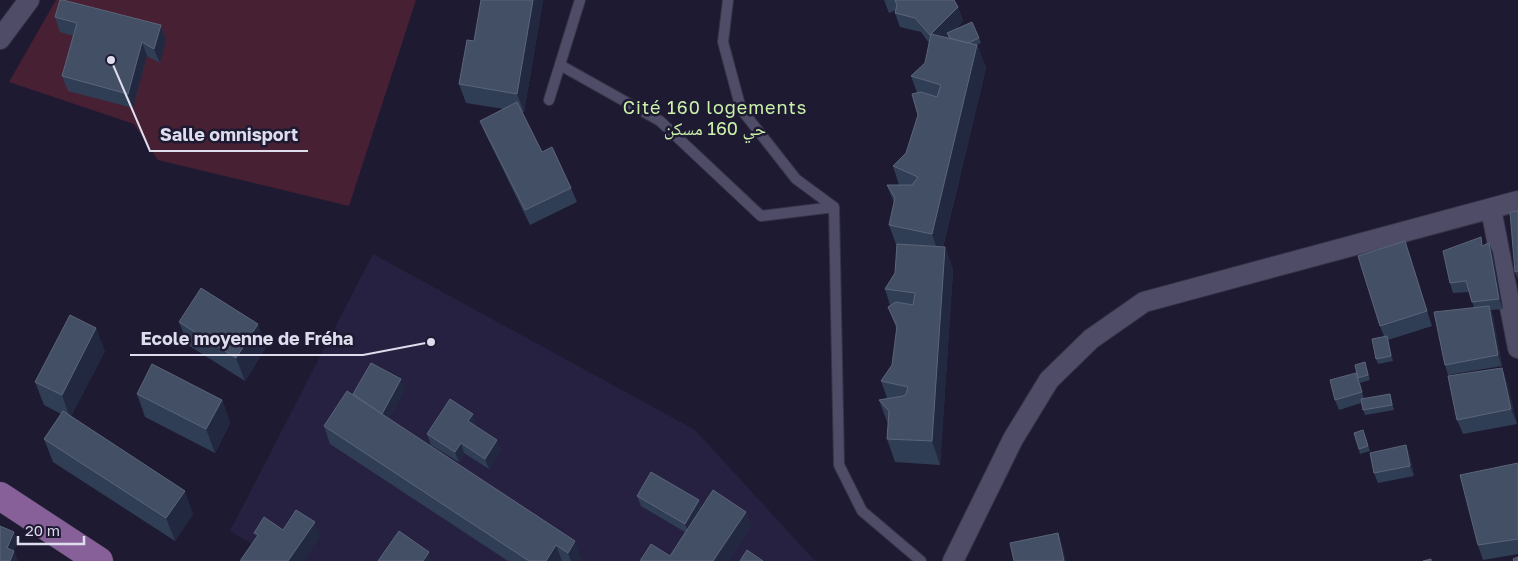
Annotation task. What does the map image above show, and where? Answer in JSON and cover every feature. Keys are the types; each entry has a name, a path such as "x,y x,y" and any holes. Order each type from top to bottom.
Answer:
{"main road":[{"path":"0,496 98,561"}],"street":[{"path":"0,39 29,0"},
{"path":"954,561 1013,440 1049,380 1091,339 1144,302 1518,202"},
{"path":"1492,209 1518,348"}],"lane":[{"path":"550,100 580,0"},
{"path":"728,0 723,42 741,109 796,179 834,207"},
{"path":"560,65 660,121 761,216 834,207"},
{"path":"834,207 839,465 862,511 921,561"}],"shaded area":[{"path":"56,0 416,0 349,206 158,160 134,124 9,82"},
{"path":"373,254 695,430 815,561 280,561 230,531"}],"building":[{"path":"60,0 161,25 154,49 142,42 128,94 62,76 77,23 55,17"},
{"path":"481,0 533,0 517,94 459,84 467,40 474,41"},
{"path":"895,0 954,0 958,7 930,35 915,18 895,13 897,5"},
{"path":"972,22 979,38 968,43 950,38 947,33"},
{"path":"931,34 977,45 932,234 889,225 895,198 887,185 912,185 918,177 893,166 906,153 918,115 912,94 921,92 937,97 941,85 911,76 925,63"},
{"path":"517,102 542,152 552,147 571,188 525,210 480,121"},
{"path":"1518,211 1518,271 1515,272 1510,212"},
{"path":"1481,237 1482,246 1489,243 1499,299 1472,302 1466,281 1450,283 1443,251"},
{"path":"1405,241 1427,311 1380,326 1358,256"},
{"path":"897,244 945,247 932,441 887,439 889,411 879,400 903,396 906,394 908,387 881,381 892,365 897,326 888,307 896,302 913,305 915,293 885,289 895,273"},
{"path":"201,288 258,324 236,358 179,322"},
{"path":"1489,306 1498,355 1445,365 1434,312"},
{"path":"70,315 96,328 62,395 35,382"},
{"path":"1387,336 1391,356 1376,359 1372,339"},
{"path":"1365,362 1368,375 1358,378 1355,365"},
{"path":"371,363 401,379 382,414 353,394"},
{"path":"152,364 222,400 206,429 137,394"},
{"path":"1502,368 1511,409 1457,420 1448,376"},
{"path":"1356,373 1362,392 1335,400 1330,380"},
{"path":"347,391 575,541 568,553 556,545 546,561 529,561 324,426"},
{"path":"1390,394 1392,405 1363,410 1361,399"},
{"path":"450,399 473,414 468,421 497,440 485,459 461,443 455,452 427,434"},
{"path":"63,411 185,491 166,518 44,439"},
{"path":"1363,430 1368,446 1359,449 1354,433"},
{"path":"1406,445 1410,466 1374,473 1370,453"},
{"path":"1518,463 1518,539 1478,545 1460,475"},
{"path":"651,472 699,500 685,524 637,496"},
{"path":"713,490 746,512 713,561 640,561 651,544 670,556"},
{"path":"296,510 315,522 288,561 240,561 258,535 254,533 264,517 283,530"},
{"path":"0,526 14,532 7,548 14,551 10,561 0,561"},
{"path":"399,531 429,552 423,561 378,561"},
{"path":"1058,533 1064,561 1014,561 1010,543"},
{"path":"747,550 763,561 740,561"}],"place":[{"name":"Salle omnisport","path":"111,60"},
{"name":"Ecole moyenne de Fréha","path":"431,342"}],"district":[{"name":"Cité 160 logements حي 160 مسكن","path":"715,118"}]}
